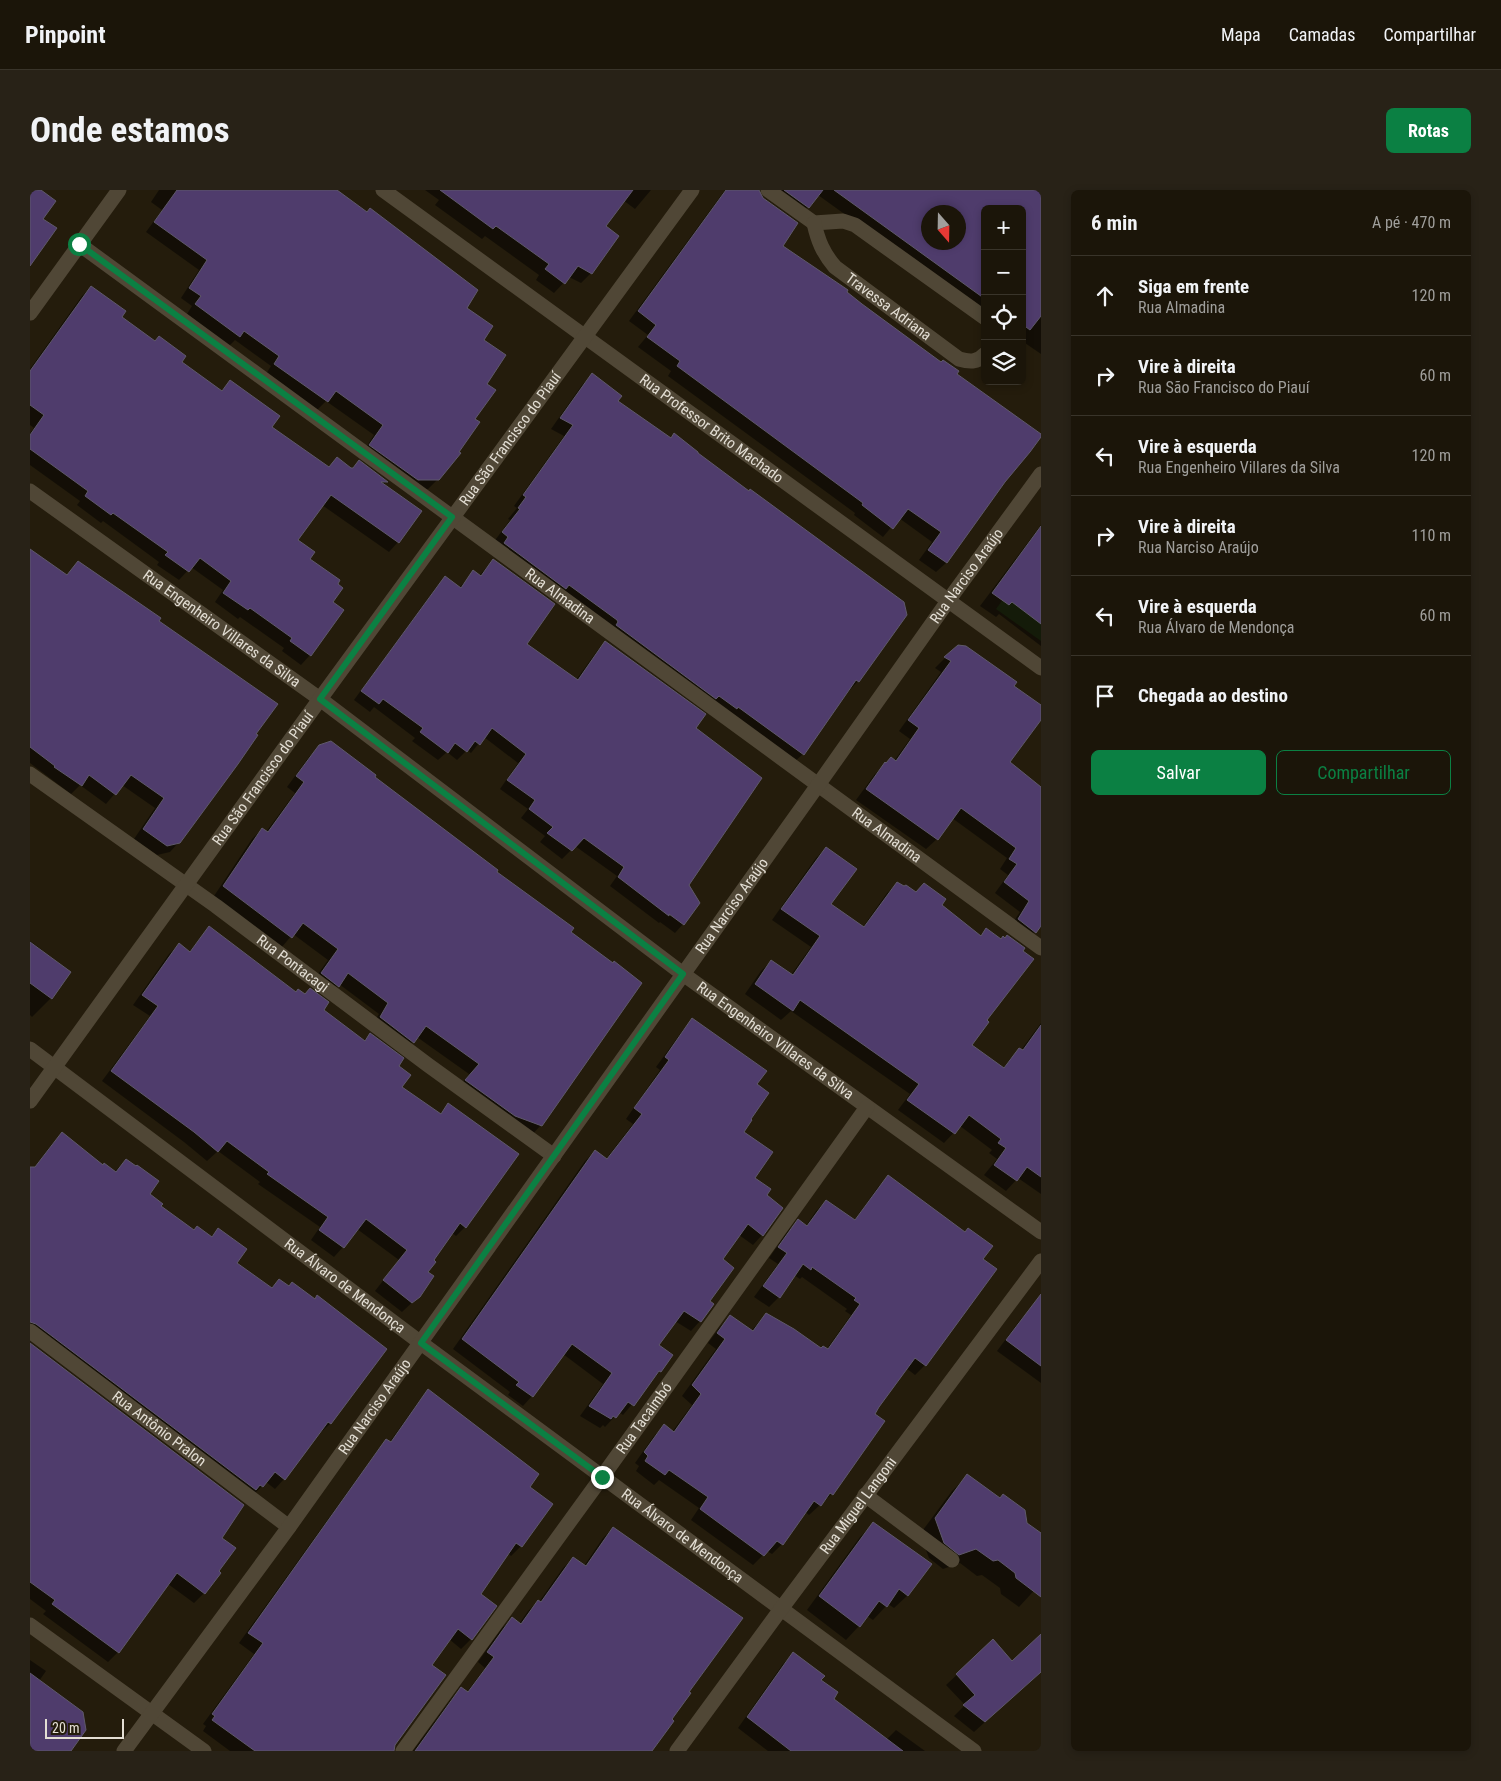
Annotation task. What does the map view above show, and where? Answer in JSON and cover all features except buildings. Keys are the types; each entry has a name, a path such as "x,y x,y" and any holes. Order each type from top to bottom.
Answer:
{"street":[{"path":"30,313 119,190"},
{"name":"Rua Professor Brito Machado","path":"383,190 1041,668"},
{"name":"Rua São Francisco do Piauí","path":"30,1101 452,517 692,190"},
{"path":"768,190 814,223 843,221 855,225 981,315"},
{"name":"Travessa Adriana","path":"814,223 818,242 825,255 836,266 959,358 970,362 976,361 981,357"},
{"name":"Rua Almadina","path":"79,244 1041,948"},
{"name":"Rua Narciso Araújo","path":"124,1751 289,1527 948,601 1041,474"},
{"name":"Rua Engenheiro Villares da Silva","path":"30,491 320,699 683,974 1041,1232"},
{"name":"Rua Pontacagi","path":"30,774 186,885 554,1156"},
{"name":"Rua Álvaro de Mendonça","path":"30,1049 421,1343 974,1751"},
{"name":"Rua Tacaimbó","path":"403,1751 867,1107"},
{"name":"Rua Miguel Langoni","path":"677,1751 865,1495 1041,1261"},
{"name":"Rua Antônio Pralon","path":"30,1331 289,1527"},
{"path":"865,1495 952,1560"},
{"path":"30,1625 204,1751"}],"green space":[{"path":"1041,547 1041,641 996,609"}],"route":[{"path":"79,244 452,517 320,699 683,974 421,1343 602,1477"}]}
